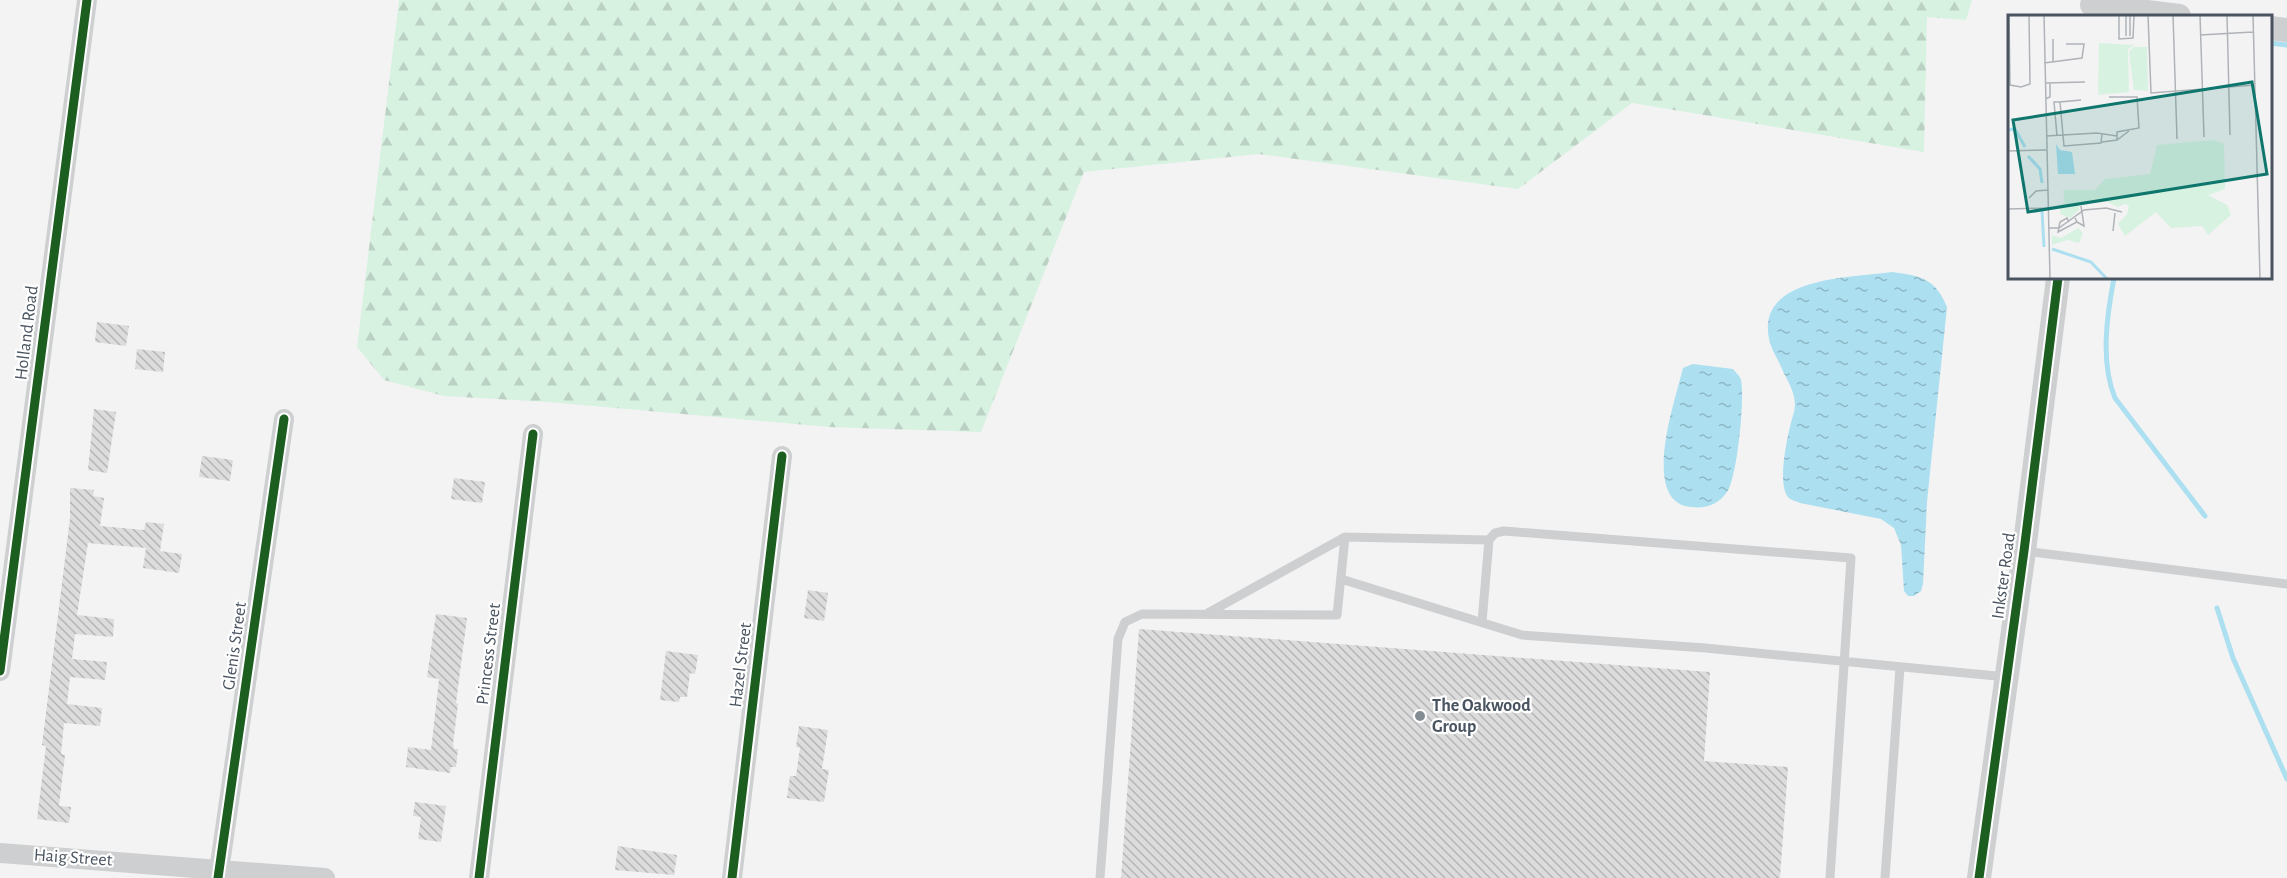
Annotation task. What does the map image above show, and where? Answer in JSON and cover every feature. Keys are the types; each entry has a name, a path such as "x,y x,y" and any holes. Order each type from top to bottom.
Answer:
{"street":[{"name":"Holland Road","path":"0,671 87,0"},
{"path":"2092,7 2169,15"},
{"path":"2272,28 2287,30"},
{"name":"Inkster Road","path":"1979,878 2024,551 2058,279"},
{"name":"Glenis Street","path":"219,874 284,419"},
{"name":"Princess Street","path":"479,878 532,434"},
{"name":"Hazel Street","path":"732,878 782,456"},
{"name":"Haig Street","path":"0,853 219,874 325,878"}],"lane":[{"path":"1482,622 1489,540 1494,533 1504,531 1851,558 1830,878"},
{"path":"1208,613 1345,537 1489,540"},
{"path":"1100,878 1118,639 1125,622 1142,614 1336,615 1345,537"},
{"path":"2024,551 2287,584"},
{"path":"1341,579 1522,635 2007,677"},
{"path":"1885,878 1900,667"}],"green space":[{"path":"399,0 1972,0 1966,20 1927,17 1924,152 1632,103 1518,189 1259,154 1084,172 981,432 828,427 548,402 444,396 384,380 357,347"}],"water":[{"path":"1892,272 1926,280 1937,290 1947,307 1927,502 1923,584 1921,591 1914,596 1908,596 1904,591 1901,545 1894,528 1881,519 1800,503 1788,497 1783,480 1783,468 1795,400 1769,339 1769,318 1777,303 1791,292 1810,284 1832,279"},
{"path":"1693,364 1733,369 1740,379 1742,390 1739,438 1731,484 1720,500 1701,507 1691,507 1675,501 1667,487 1664,469 1669,424 1683,368"}],"building":[{"path":"97,322 129,326 126,346 95,342"},
{"path":"137,349 165,352 163,372 135,369"},
{"path":"94,409 116,412 107,473 88,470"},
{"path":"202,456 233,460 230,481 199,477"},
{"path":"454,478 485,482 482,503 451,499"},
{"path":"70,488 94,490 93,496 104,498 100,526 144,530 146,522 164,524 160,551 182,554 179,573 143,568 146,548 88,543 77,615 114,619 113,637 75,634 72,659 107,662 105,680 70,677 67,704 102,708 100,726 64,723 61,754 65,755 59,806 71,807 69,823 37,819 46,746 42,745 70,518"},
{"path":"808,590 828,593 824,621 804,618"},
{"path":"436,614 467,618 453,744 454,749 458,749 456,767 451,767 450,773 406,767 408,747 431,750 439,679 427,677"},
{"name":"The Oakwood Group","path":"1139,629 1710,672 1704,761 1788,767 1780,878 1121,878"},
{"path":"666,651 698,655 695,674 690,673 687,697 680,697 679,702 660,700"},
{"path":"799,726 828,730 822,769 829,770 824,802 787,798 790,776 796,776 800,748 796,747"},
{"path":"415,802 446,806 441,842 418,839 421,817 413,816"},
{"path":"618,846 677,855 674,875 615,870"}],"waterway":[{"path":"2272,43 2287,45"},
{"path":"2114,279 2107,323 2106,354 2110,384 2115,398 2205,516"},
{"path":"2217,608 2233,658 2287,779"}],"cycle path":[{"path":"0,671 87,0"},
{"path":"1979,878 2024,551 2058,279"},
{"path":"218,878 284,419"},
{"path":"479,878 533,434"},
{"path":"732,878 782,456"}],"place":[{"name":"The Oakwood Group","path":"1420,716"}]}
